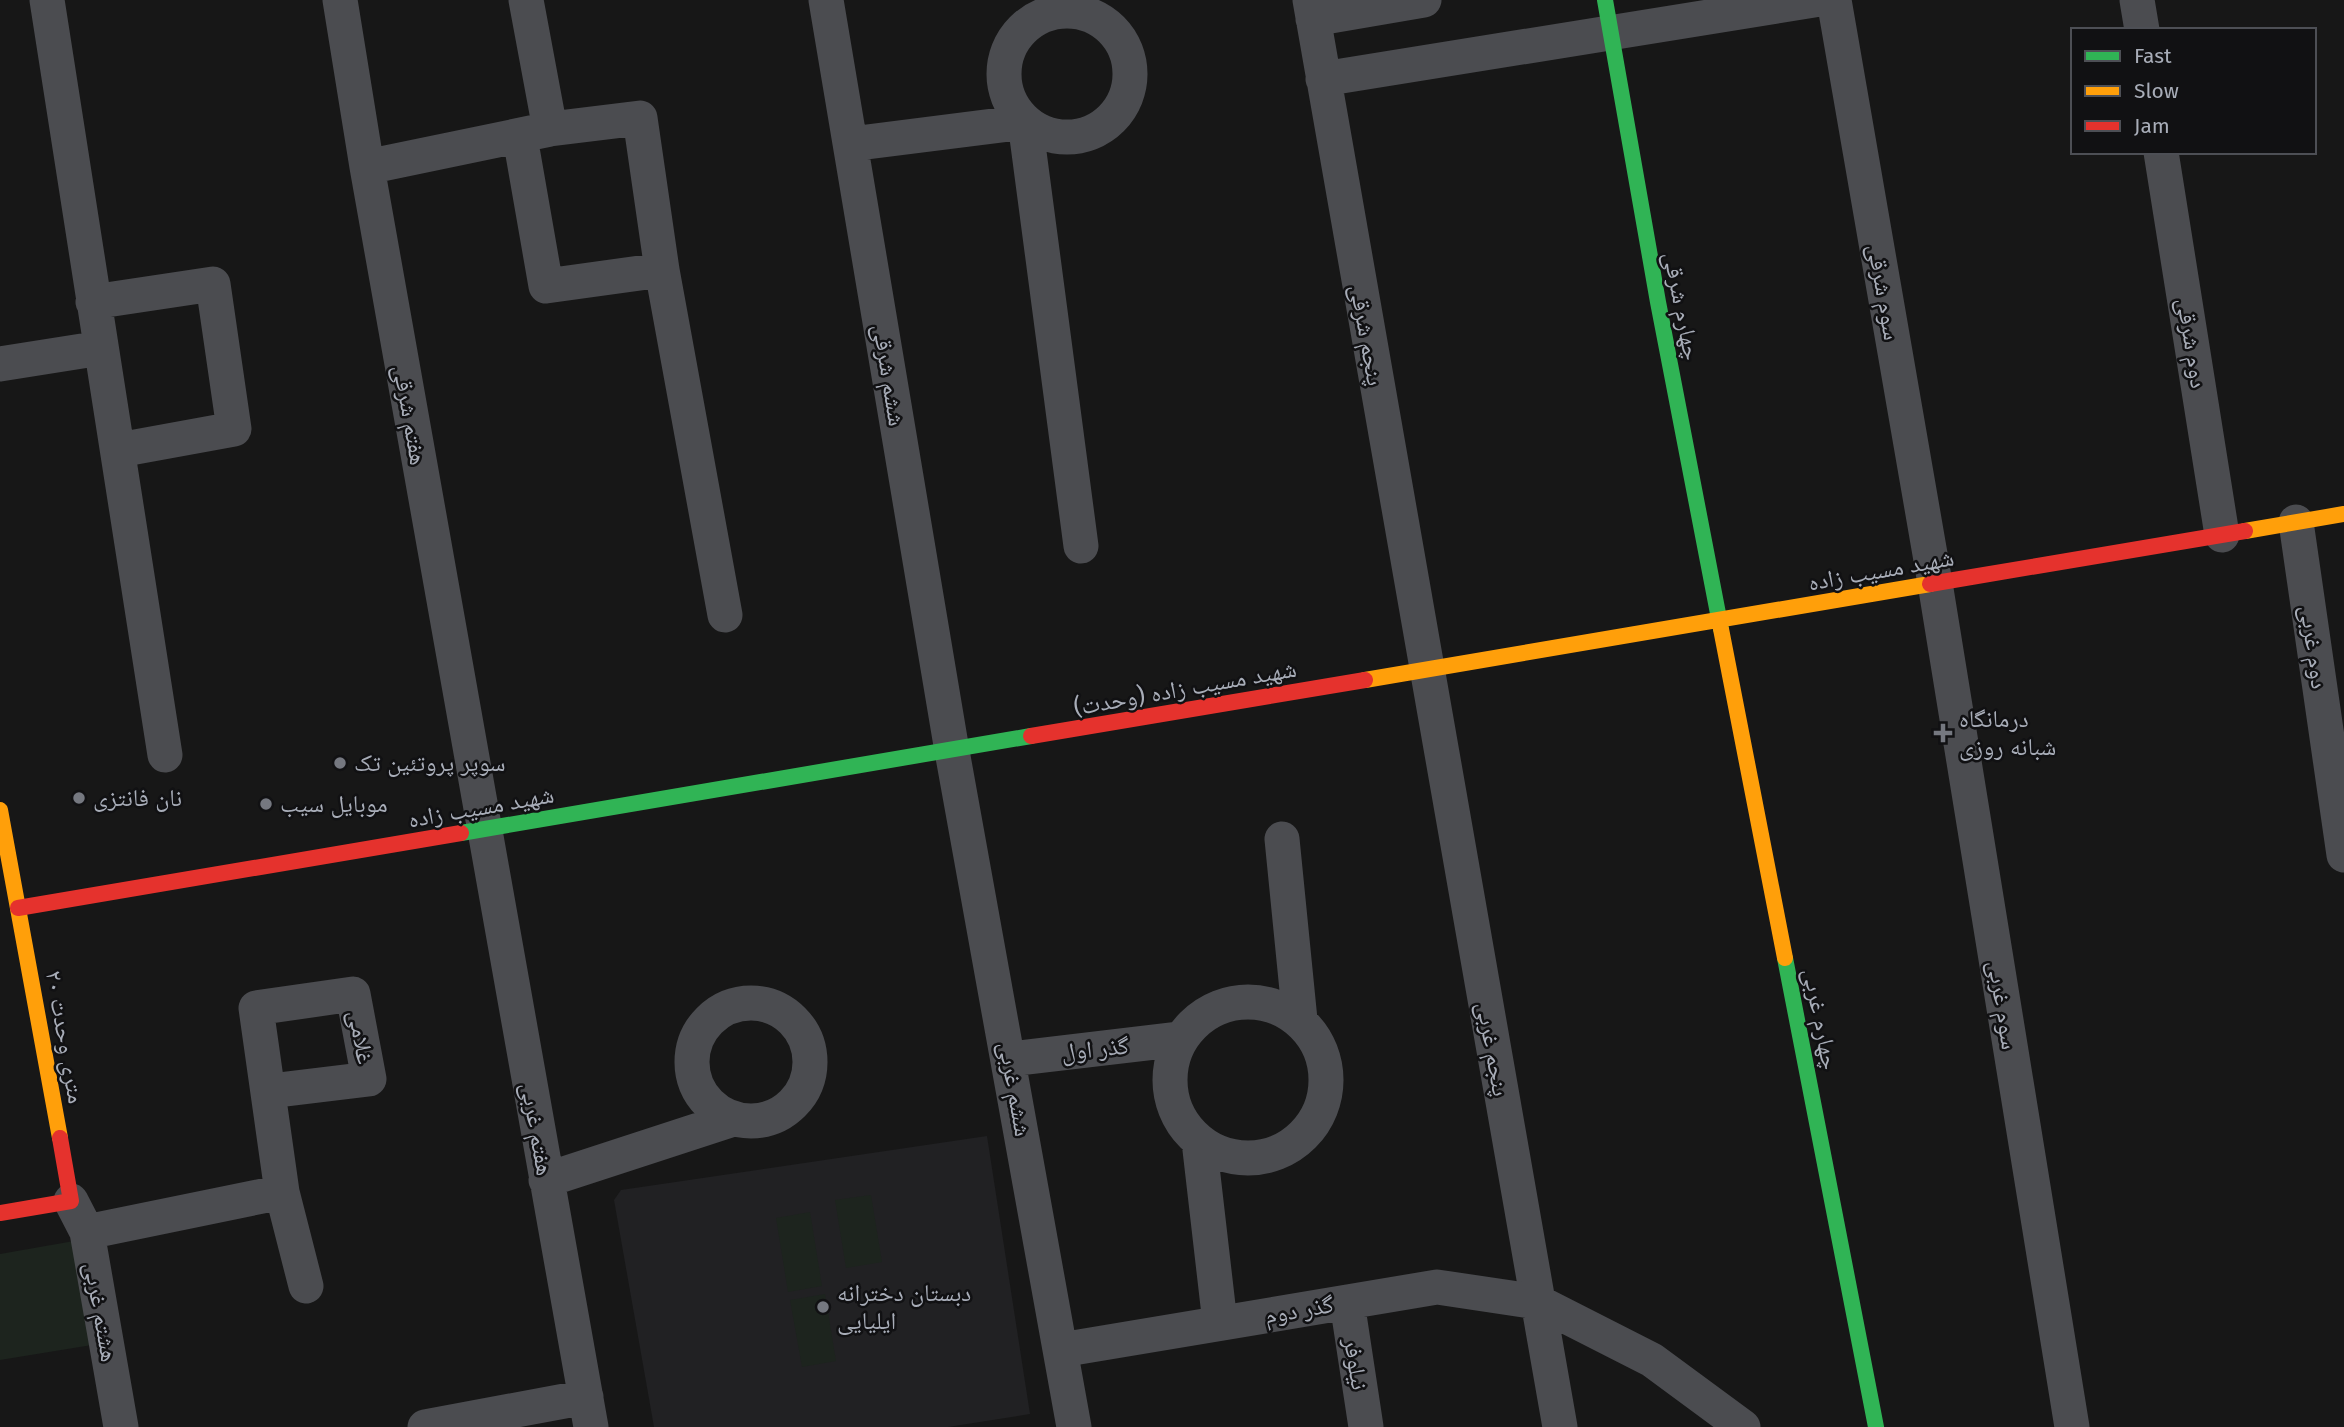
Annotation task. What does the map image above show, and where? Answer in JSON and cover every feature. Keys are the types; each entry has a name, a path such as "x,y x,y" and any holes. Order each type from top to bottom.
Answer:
{"street":[{"path":"47,0 165,755"},
{"name":"هفتم شرقی","path":"340,0 484,830"},
{"path":"526,0 546,286 662,270"},
{"name":"ششم شرقی","path":"827,0 952,751"},
{"path":"1311,10 1424,0"},
{"path":"1323,79 1607,16 1814,0"},
{"name":"سوم شرقی","path":"1834,0 1935,583"},
{"path":"2137,0 2142,28"},
{"path":"1095,9 1125,48 1130,69 1128,91 1119,110 1105,125 1086,135 1064,138 1044,133 1025,121 1012,106 1005,87 1004,67 1010,47 1029,25 1056,12 1095,9"},
{"name":"پنجم شرقی","path":"1311,10 1426,670"},
{"name":"چهارم شرقی","path":"1607,16 1658,302 1722,620"},
{"path":"367,167 535,133 640,118 662,270 725,615"},
{"path":"851,144 1025,121"},
{"path":"1025,121 1081,546"},
{"name":"دوم شرقی","path":"2161,154 2222,535"},
{"path":"93,302 213,284 233,429 119,450"},
{"path":"0,364 101,348"},
{"name":"شهید مسیب زاده","path":"1426,670 2344,514"},
{"name":"دوم غربی","path":"2296,522 2344,855"},
{"name":"سوم غربی","path":"1935,583 2072,1427"},
{"name":"چهارم غربی","path":"1722,620 1876,1427"},
{"name":"شهید مسیب زاده (وحدت)","path":"952,751 1426,670"},
{"name":"پنجم غربی","path":"1426,670 1560,1427"},
{"name":"شهید مسیب زاده","path":"18,908 952,751"},
{"name":"ششم غربی","path":"952,751 1010,1059 1074,1427"},
{"name":"۲۰ متری وحدت","path":"0,810 71,1201"},
{"name":"هفتم غربی","path":"484,830 589,1412"},
{"path":"1282,839 1300,1020"},
{"path":"1235,1002 1259,1002 1281,1008 1300,1020 1317,1041 1326,1067 1326,1094 1317,1119 1300,1140 1276,1154 1249,1158 1222,1154 1199,1141 1183,1124 1174,1104 1169,1082 1171,1060 1180,1039 1195,1022 1214,1009 1235,1002"},
{"name":"گذر اول","path":"1010,1059 1180,1039"},
{"path":"270,1091 282,1192 306,1286"},
{"path":"546,1180 733,1119"},
{"path":"1199,1141 1220,1323"},
{"path":"87,1232 282,1192"},
{"path":"0,1213 71,1201"},
{"name":"هشتم غربی","path":"71,1201 87,1232 121,1427"},
{"name":"گذر دوم","path":"1060,1350 1437,1287 1538,1302 1651,1360 1743,1427"},
{"name":"نیلوفر","path":"1347,1302 1366,1427"},
{"path":"425,1427 589,1412"}],"shaded area":[{"name":"دبستان دخترانه ایلیایی","path":"987,1136 1030,1414 948,1427 654,1427 614,1200 621,1190"},
{"path":"871,1195 882,1262 846,1268 835,1200"},
{"path":"810,1212 822,1286 788,1292 776,1218"},
{"path":"74,1241 92,1345 0,1360 0,1254"},
{"path":"825,1294 836,1361 802,1367 790,1300"}],"traffic: fast":[{"path":"1605,0 1658,302 1721,629"},
{"path":"461,833 1031,736"},
{"path":"1785,958 1876,1427"}],"traffic: slow":[{"path":"2245,531 2344,514"},
{"path":"1365,680 1930,584"},
{"path":"1721,629 1785,958"},
{"path":"0,810 60,1138"}],"traffic: jam":[{"path":"1930,584 2245,531"},
{"path":"1031,736 1365,680"},
{"path":"18,908 461,833"},
{"path":"0,1213 71,1201 60,1138"}],"place":[{"name":"درمانگاه شبانه روزی","path":"1943,733"},
{"name":"سوپر پروتئین تک","path":"340,763"},
{"name":"نان فانتزی","path":"79,798"},
{"name":"موبایل سیب","path":"266,804"},
{"name":"دبستان دخترانه ایلیایی","path":"823,1307"}]}
